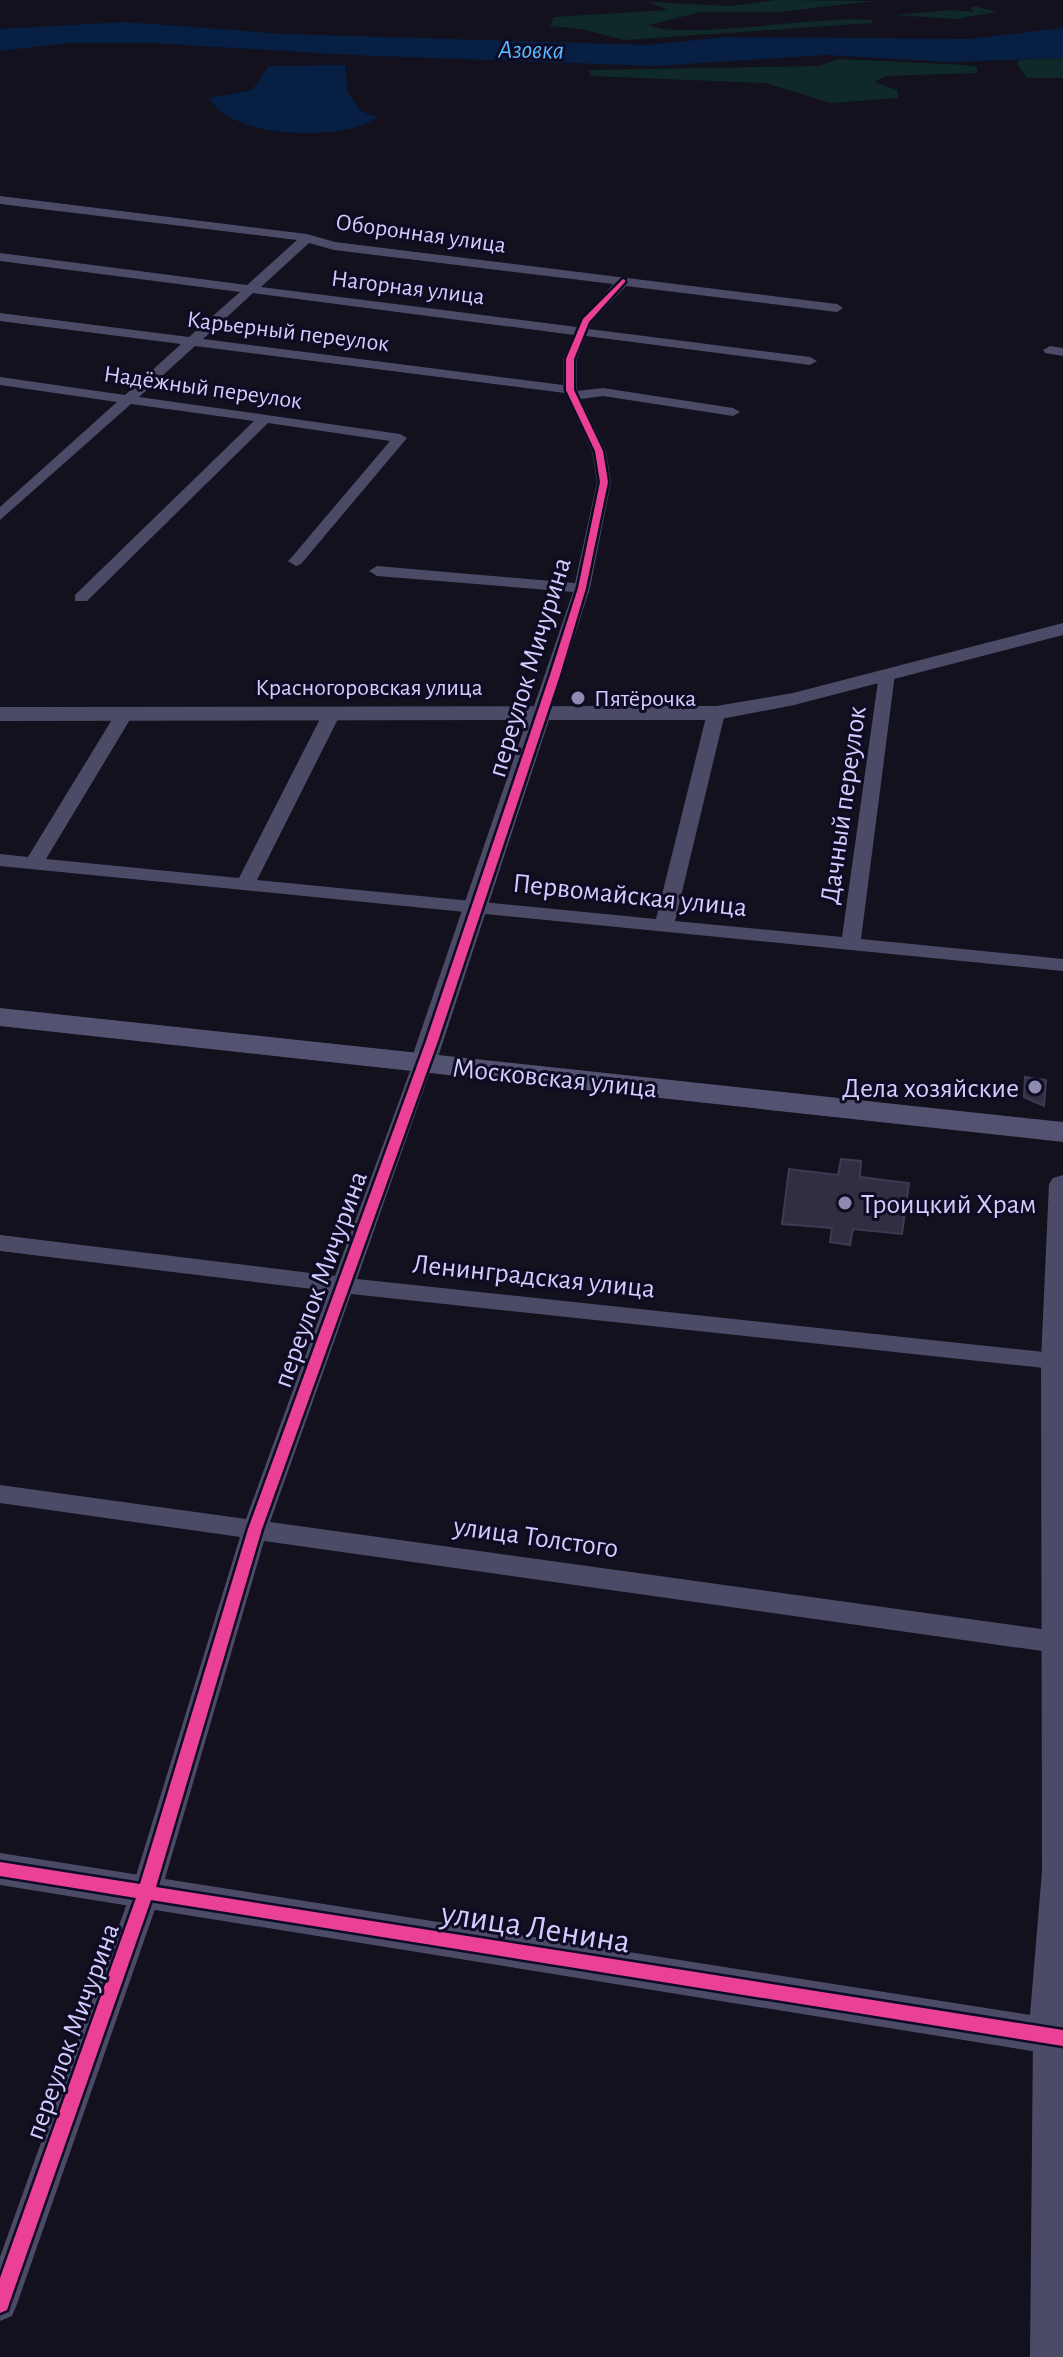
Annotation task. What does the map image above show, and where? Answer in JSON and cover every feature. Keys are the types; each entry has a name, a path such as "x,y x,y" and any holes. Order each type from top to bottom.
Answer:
{"main road":[{"name":"Московская улица","path":"0,1017 1063,1133"}],"street":[{"name":"Оборонная улица","path":"0,200 307,238 334,246 837,308"},
{"path":"0,515 189,341 307,238"},
{"name":"Нагорная улица","path":"0,257 810,361"},
{"path":"571,393 570,359 581,331 623,281"},
{"name":"Карьерный переулок","path":"0,317 571,393 603,392 733,412"},
{"name":"Надёжный переулок","path":"1,382 400,438 296,561"},
{"name":"переулок Мичурина","path":"0,2304 146,1892 255,1529 423,1063 582,588 604,482 599,451 571,393"},
{"path":"81,598 264,419"},
{"path":"377,571 582,588"},
{"name":"Красногоровская улица","path":"0,714 716,713 794,699 1063,629"},
{"name":"Дачный переулок","path":"851,944 887,674"},
{"path":"34,863 125,713"},
{"path":"245,885 332,713"},
{"path":"664,927 716,713"},
{"name":"Первомайская улица","path":"0,860 1063,965"},
{"path":"1047,2357 1061,1859 1060,1361 1063,1184"},
{"name":"Ленинградская улица","path":"0,1243 341,1285 1060,1361"},
{"name":"улица Толстого","path":"0,1494 1060,1643"},
{"name":"улица Ленина","path":"0,1869 1055,2037"}],"green space":[{"path":"776,0 875,1 778,12 701,12 649,25 689,30 850,19 872,20 872,23 624,40 581,29 550,26 554,17 668,10 649,2 730,6"},
{"path":"974,6 997,12 956,19 894,15 951,10 975,12 970,8"},
{"path":"1063,58 1063,78 1027,78 1017,65 1019,60"},
{"path":"838,59 965,65 977,67 977,73 885,76 875,82 897,90 898,98 831,103 765,83 591,76 588,70 819,66"}],"water":[{"name":"Азовка","path":"124,22 285,34 647,45 726,37 967,39 1063,28 1063,58 950,62 827,55 655,66 352,55 152,43 67,43 0,51 0,29"},
{"path":"345,65 348,92 360,111 377,117 340,131 288,132 262,128 239,122 221,111 210,98 252,90 269,66"}],"building":[{"name":"Дела хозяйские","path":"1025,1077 1046,1080 1044,1106 1024,1097"},
{"name":"Троицкий Храм","path":"841,1159 861,1161 860,1177 909,1183 902,1234 853,1229 850,1245 830,1242 832,1228 782,1224 789,1169 838,1175"}],"cycle path":[{"path":"0,2304 146,1892 255,1529 432,1041 582,588 604,482 599,451 570,390 570,359 586,321 623,281"},
{"path":"0,1869 1063,2038"}],"place":[{"name":"Пятёрочка","path":"578,698"},
{"name":"Дела хозяйские","path":"1035,1087"},
{"name":"Троицкий Храм","path":"845,1203"}]}
